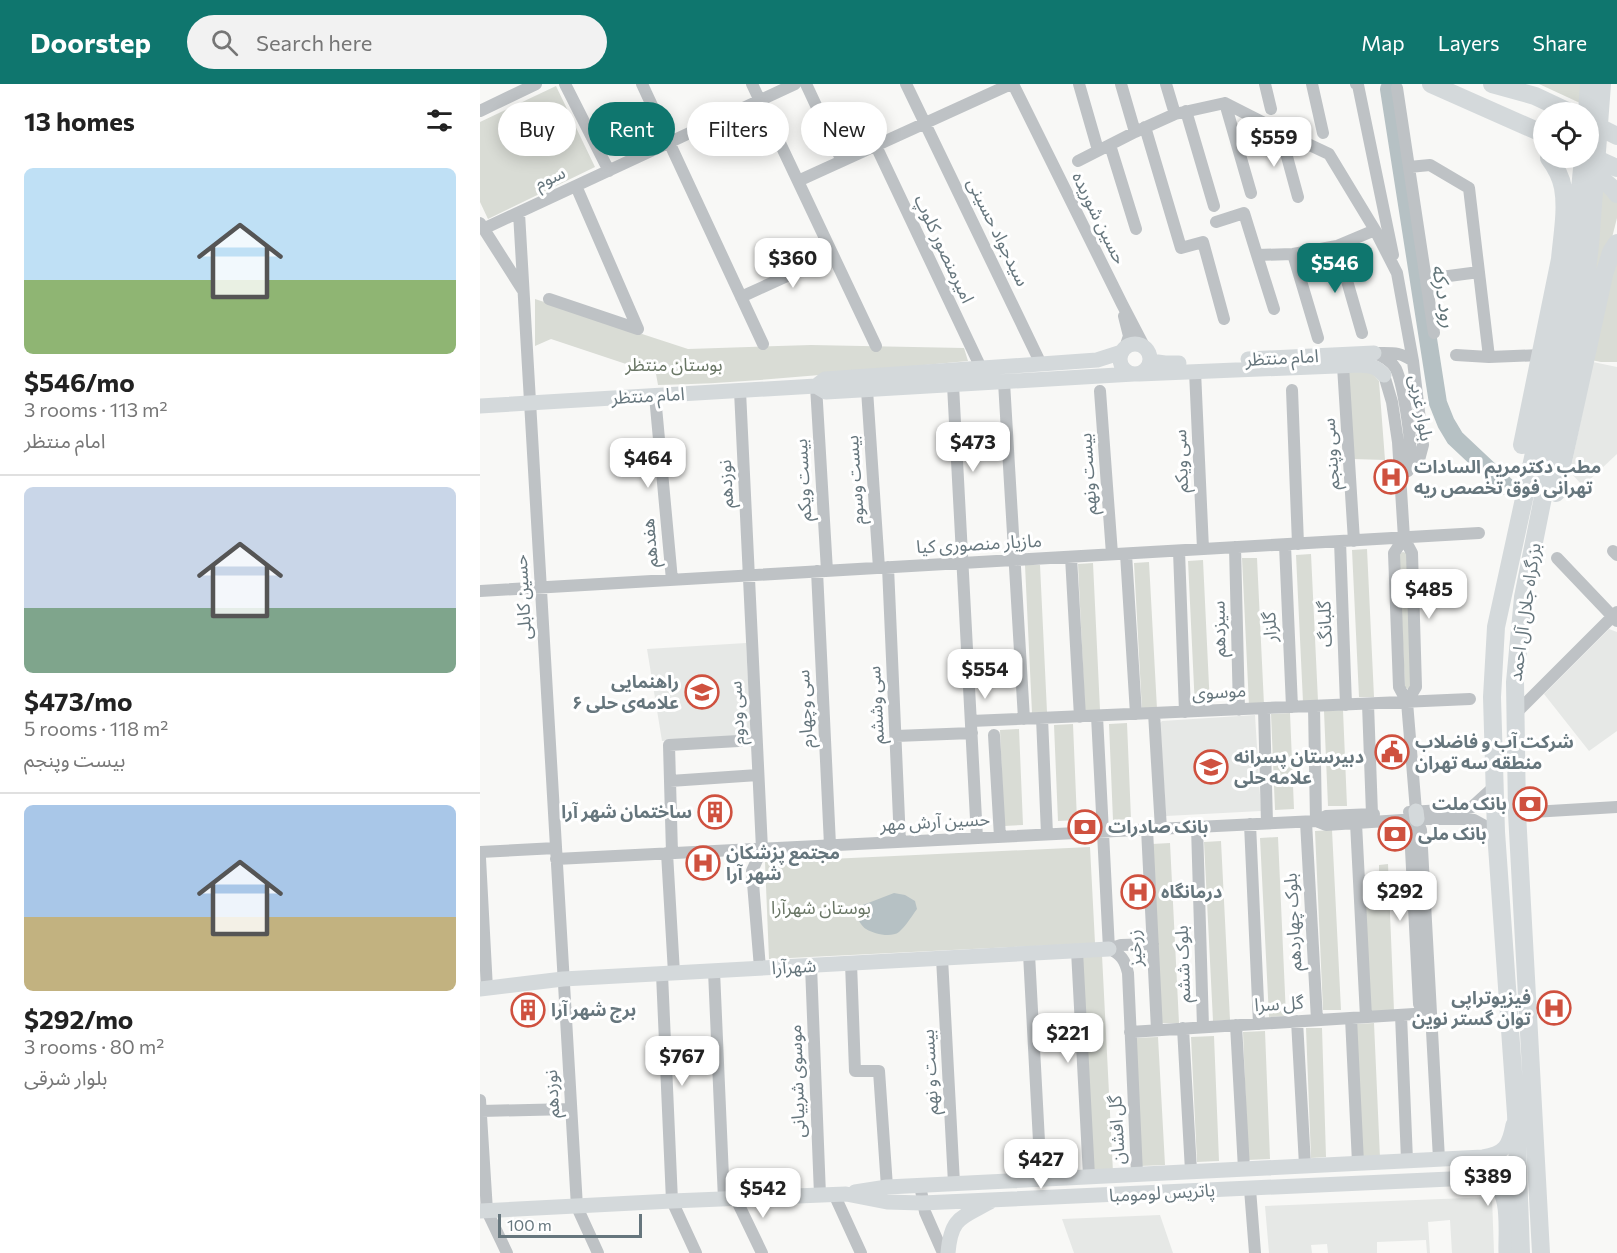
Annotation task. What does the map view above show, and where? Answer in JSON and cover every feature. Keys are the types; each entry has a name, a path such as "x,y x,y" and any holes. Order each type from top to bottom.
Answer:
{"highway":[{"path":"1431,84 1533,129"},
{"path":"1492,84 1535,96"},
{"path":"1516,84 1548,102"},
{"name":"بزرگراه جلال آل احمد","path":"1592,102 1600,87"},
{"name":"بزرگراه جلال آل احمد","path":"1521,1253 1516,1114 1496,832 1493,659 1496,627 1582,243 1600,87"},
{"path":"1487,109 1533,143"},
{"path":"1599,127 1617,136"},
{"path":"1599,160 1617,168"},
{"path":"1496,627 1492,601 1560,259 1564,208 1563,188 1555,168"},
{"name":"بزرگراه جلال آل احمد","path":"1541,1253 1517,813 1515,682 1523,597 1585,288 1582,243 1583,168"},
{"path":"1563,188 1572,178 1584,175 1595,176 1605,181 1617,194"},
{"path":"1518,636 1533,597 1604,275 1614,248 1617,228"}],"main road":[{"path":"1136,344 1142,346 1148,355 1148,366 1144,371 1136,374 1128,373 1121,364 1120,358 1124,350 1136,344"},
{"name":"امام منتظر","path":"480,406 816,386 825,379 1097,360 1124,350"},
{"name":"امام منتظر","path":"1148,355 1165,363 1374,353"},
{"name":"امام منتظر","path":"816,386 826,392 1195,371 1343,366 1372,366 1384,375"},
{"name":"شهرآرا","path":"483,989 563,979 1109,949"},
{"name":"پاتریس لومومبا","path":"484,1211 833,1194 887,1187 954,1183 1488,1156 1503,1150 1510,1139 1516,1114"},
{"path":"1443,1159 1454,1162 1458,1168 1450,1179"},
{"path":"1071,1177 1058,1185 1058,1191 1071,1197"},
{"name":"پاتریس لومومبا","path":"833,1194 887,1202 922,1203 1450,1179 1488,1181 1499,1188 1505,1202 1506,1253"},
{"path":"948,1253 954,1226 962,1217 993,1200"}],"street":[{"path":"565,84 609,171"},
{"path":"642,84 650,102"},
{"path":"752,84 876,346"},
{"name":"سوم","path":"675,140 795,84"},
{"path":"806,84 842,161"},
{"name":"سیدجواد حسینی","path":"906,84 1041,364"},
{"path":"887,141 1012,84"},
{"name":"حسین شوریده","path":"1012,84 1122,304 1142,339 1148,355"},
{"path":"1079,84 1098,150"},
{"path":"1121,84 1182,248 1203,242 1224,319"},
{"path":"1166,84 1181,113 1214,206"},
{"path":"1265,84 1271,109"},
{"path":"1312,84 1323,133"},
{"path":"1356,84 1413,361 1423,444 1419,460 1410,468"},
{"path":"480,111 534,85"},
{"path":"1397,88 1434,333"},
{"path":"1078,161 1140,130 1181,113 1225,103 1329,153 1375,230 1396,273"},
{"path":"1225,103 1251,192"},
{"path":"1280,131 1298,197"},
{"path":"1110,145 1136,230"},
{"name":"سوم","path":"482,226 519,213 641,156"},
{"path":"675,156 763,344"},
{"path":"798,181 853,156"},
{"name":"امیرمنصور کلوپ","path":"881,156 981,368"},
{"path":"1409,167 1430,165 1469,188 1490,357"},
{"path":"549,299 638,329 576,186"},
{"name":"حسین کابلی","path":"519,213 563,979"},
{"path":"1216,222 1244,213 1274,309"},
{"path":"482,226 523,290"},
{"path":"1257,255 1293,254 1337,246 1375,230"},
{"path":"1337,246 1362,333"},
{"path":"1293,254 1318,338"},
{"path":"741,297 833,255"},
{"path":"1426,279 1479,272"},
{"name":"حسین شوریده","path":"1122,304 1129,336 1124,350"},
{"name":"امام منتظر","path":"1374,353 1398,353 1413,361"},
{"name":"بلوار غربی","path":"1374,353 1384,356 1395,368 1402,389 1412,460 1410,468 1400,478"},
{"path":"1456,355 1490,357 1541,355"},
{"name":"سی وپنجم","path":"1343,366 1354,541"},
{"name":"سی ویکم","path":"1195,371 1203,549"},
{"name":"بلوار غربی","path":"1384,375 1392,402 1404,538 1412,553 1416,687 1407,702"},
{"path":"1004,382 1024,719"},
{"path":"953,385 977,838"},
{"name":"بیست ویکم","path":"816,386 822,571"},
{"name":"بیست وسوم","path":"867,390 883,568"},
{"path":"1292,390 1298,544"},
{"name":"نوزدهم","path":"740,391 748,575"},
{"name":"بیست ونهم","path":"1100,391 1112,554"},
{"name":"هفدهم","path":"655,396 672,580"},
{"name":"مازیار منصوری کیا","path":"480,591 1479,533"},
{"name":"بلوار غربی","path":"1404,538 1394,553 1399,687 1407,702 1417,815 1421,830 1430,1013 1443,1159"},
{"name":"گلبانگ","path":"1340,541 1347,705"},
{"name":"گلزار","path":"1285,544 1292,707"},
{"name":"سیزدهم","path":"1235,548 1239,710"},
{"path":"1179,551 1185,712"},
{"path":"1126,554 1136,714"},
{"path":"1071,557 1080,717"},
{"path":"1515,714 1616,617 1557,558"},
{"name":"سی وششم","path":"883,568 896,736 900,842"},
{"name":"سی وچهارم","path":"822,571 830,845"},
{"name":"سی ودوم","path":"748,575 762,849"},
{"name":"موسوی","path":"896,736 1024,719 1470,699"},
{"path":"1368,704 1372,814"},
{"name":"بلوک چهاردهم","path":"1314,706 1311,821 1317,1020"},
{"path":"1264,708 1267,823"},
{"path":"1154,713 1161,829"},
{"path":"1097,716 1109,949 1121,945 1153,944"},
{"path":"1042,718 1047,834"},
{"path":"994,735 1000,837"},
{"path":"696,1253 672,1201 668,974 669,745 756,740"},
{"path":"670,781 758,776"},
{"name":"حسین آرش مهر","path":"1311,821 1326,825 1356,823 1472,807 1494,787"},
{"path":"1517,813 1617,807"},
{"name":"حسین آرش مهر","path":"480,852 669,853 1311,821 1326,816 1372,814 1474,820 1496,832"},
{"path":"1356,823 1366,1017"},
{"path":"1250,824 1258,1024"},
{"name":"بلوک ششم","path":"1197,827 1203,1027"},
{"name":"زرخیز","path":"1147,829 1157,1030"},
{"path":"760,968 752,871 762,849"},
{"path":"480,858 483,989"},
{"name":"گل افشان","path":"1109,949 1120,956 1127,968 1137,1174"},
{"path":"1077,951 1089,1176"},
{"path":"1029,954 1041,1179"},
{"name":"بیست و نهم","path":"942,958 954,1183"},
{"path":"851,963 855,1065 879,1071 887,1187"},
{"name":"موسوی شربیانی","path":"811,966 833,1194"},
{"path":"714,971 730,1199 762,1253"},
{"name":"نوزدهم","path":"563,979 577,1207"},
{"name":"گل سرا","path":"1130,1032 1430,1013"},
{"path":"1401,1015 1407,1160"},
{"path":"1351,1018 1358,1163"},
{"path":"1297,1021 1305,1166"},
{"path":"1236,1025 1244,1169"},
{"path":"1184,1028 1191,1171"},
{"path":"480,1100 484,1211 507,1253"},
{"path":"481,1111 571,1109"},
{"path":"920,1185 922,1203 944,1253"},
{"path":"1250,1189 1255,1253"},
{"path":"833,1194 861,1253"},
{"path":"577,1207 598,1253"}],"shaded area":[{"path":"1593,362 1617,367 1617,454 1583,486 1570,472"},
{"path":"1609,629 1617,632 1617,731 1589,751 1544,694"},
{"name":"راهنمایی علامه‌ی حلی ۶","path":"746,643 751,736 662,741 647,649"},
{"name":"دبیرستان پسرانه علامه حلی","path":"1255,715 1261,811 1166,816 1160,723 1162,721"},
{"path":"894,893 905,895 915,901 917,909 904,927 896,934 887,935 864,928 856,913 863,905"},
{"path":"1492,1197 1494,1253 1452,1253 1450,1220 1428,1222 1430,1253 1427,1253 1426,1240 1377,1242 1377,1253 1328,1253 1327,1244 1311,1245 1312,1253 1269,1253 1265,1206"},
{"path":"1160,1215 1173,1253 1074,1253 1062,1219"}],"green space":[{"path":"1539,84 1582,84 1580,102"},
{"path":"556,86 564,102 522,102"},
{"path":"498,113 498,156 576,156 576,128 595,167 488,219 480,202 480,122"},
{"path":"1603,182 1617,199 1617,218 1553,470"},
{"path":"1617,249 1617,362 1601,362 1591,360"},
{"name":"بوستان منتظر","path":"535,299 688,349 811,345 964,348 968,361 775,379 658,385 656,374 551,339 535,346"},
{"path":"1348,372 1371,372 1379,381 1385,460 1353,459"},
{"path":"1367,549 1374,697 1359,697 1352,550"},
{"path":"1400,553 1407,553 1413,685 1409,690 1405,687 1399,558"},
{"path":"1311,554 1318,701 1303,702 1296,555"},
{"path":"1242,558 1257,558 1264,705 1249,706"},
{"path":"1203,560 1210,707 1195,708 1188,561"},
{"path":"1149,562 1157,709 1142,710 1134,563"},
{"path":"1093,563 1100,710 1085,711 1078,564"},
{"path":"1025,565 1040,565 1047,712 1032,713"},
{"path":"1343,710 1347,806 1328,806 1324,711"},
{"path":"1290,713 1294,809 1275,810 1271,714"},
{"path":"1127,723 1131,819 1113,820 1109,724"},
{"path":"1073,724 1077,820 1058,821 1054,725"},
{"path":"1019,729 1023,825 1004,826 1000,730"},
{"path":"1332,830 1341,1010 1323,1010 1315,831"},
{"path":"1278,837 1286,1016 1269,1017 1260,838"},
{"path":"1221,841 1230,1020 1213,1021 1204,842"},
{"path":"1170,843 1179,1023 1161,1023 1152,844"},
{"name":"بوستان شهرآرا","path":"1090,847 1095,943 769,959 765,862"},
{"path":"1388,864 1394,1011 1369,1012 1364,883 1379,882 1379,865"},
{"path":"1102,955 1113,1172 1093,1173 1082,956"},
{"path":"1374,1023 1380,1158 1362,1159 1356,1024"},
{"path":"1306,1028 1322,1028 1326,1157 1311,1158"},
{"path":"1265,1031 1270,1159 1248,1160 1243,1032"},
{"path":"1214,1036 1219,1161 1197,1162 1191,1037"},
{"path":"1158,1037 1165,1165 1140,1166 1133,1038"}],"waterway":[{"name":"رود درکه","path":"1389,89 1438,403 1455,438 1506,486"}],"place":[{"name":"مطب دكترمريم السادات تهرانی فوق تخصص ریه","path":"1391,477"},
{"name":"راهنمایی علامه‌ی حلی ۶","path":"702,692"},
{"name":"شرکت آب و فاضلاب منطقه سه تهران","path":"1392,752"},
{"name":"دبیرستان پسرانه علامه حلی","path":"1211,767"},
{"name":"بانک ملت","path":"1530,804"},
{"name":"ساختمان شهر آرا","path":"715,812"},
{"name":"بانک صادرات","path":"1085,827"},
{"name":"بانک ملی","path":"1395,834"},
{"name":"مجتمع پزشکان شهر آرا","path":"703,863"},
{"name":"درمانگاه","path":"1138,892"},
{"name":"فیزیوتراپی توان گستر نوین","path":"1554,1008"},
{"name":"برج شهر آرا","path":"528,1010"}]}
